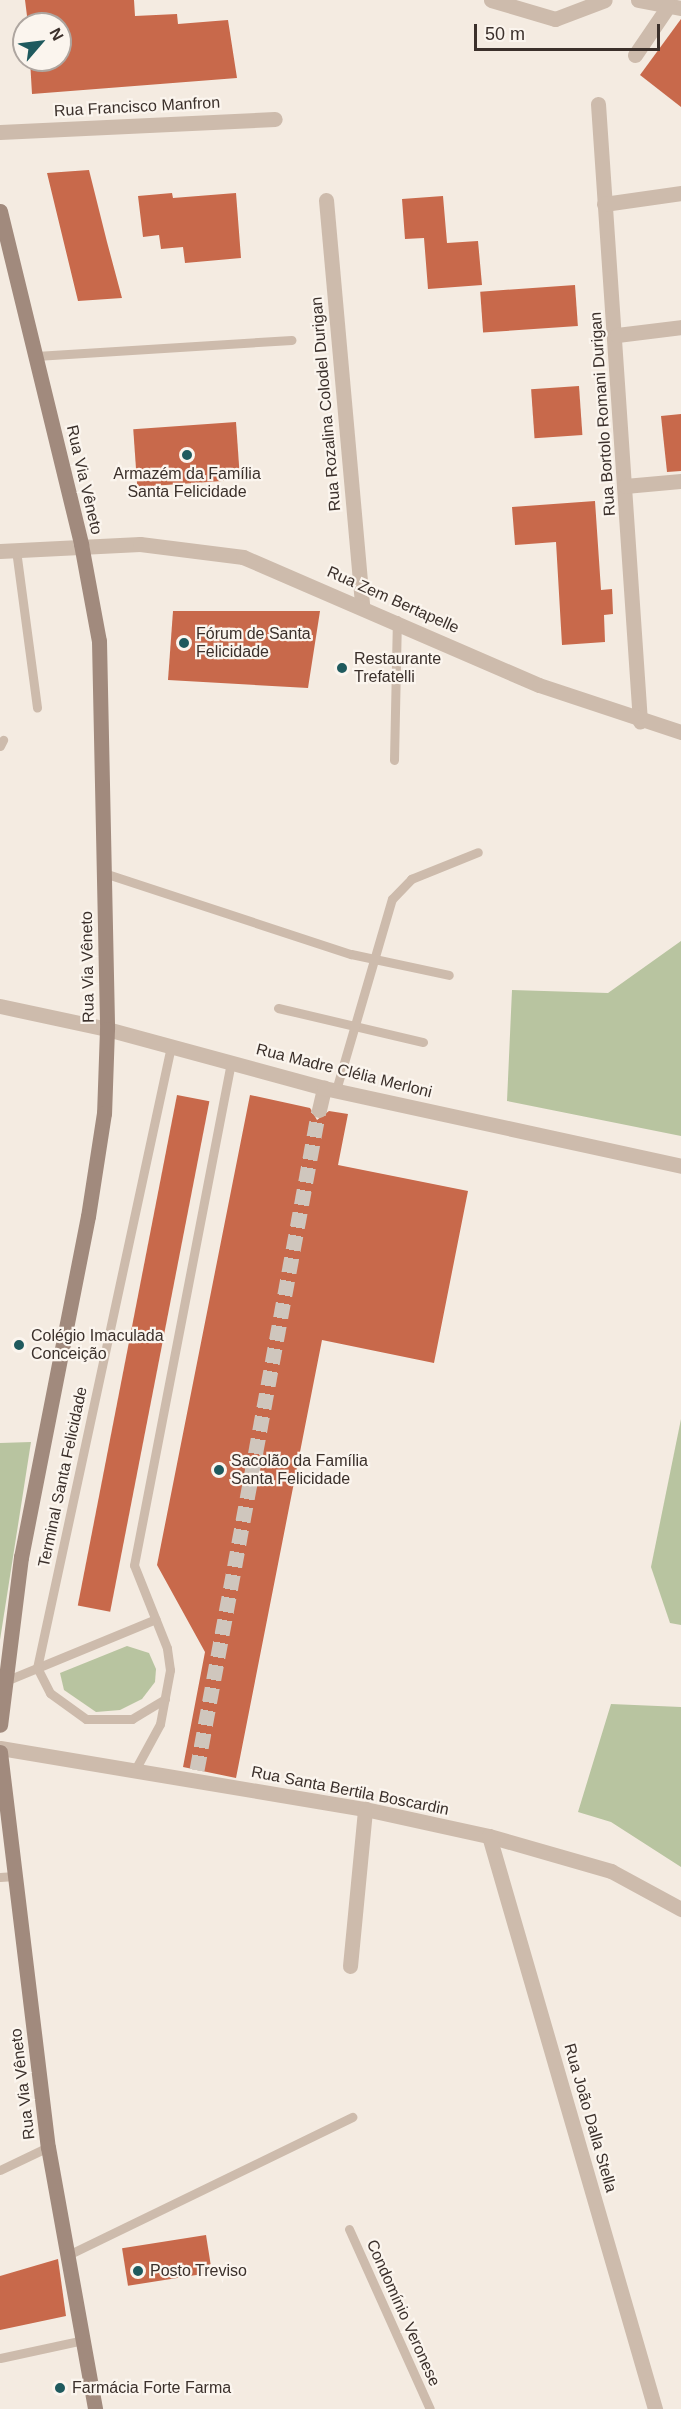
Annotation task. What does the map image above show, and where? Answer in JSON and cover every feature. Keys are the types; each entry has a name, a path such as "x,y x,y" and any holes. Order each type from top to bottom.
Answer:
{"main road":[{"name":"Rua Via Vêneto","path":"0,211 81,544 99,641 107,1029 104,1113 88,1216 1,1683 0,1725"},
{"name":"Rua Via Vêneto","path":"0,1752 8,1877 48,2147 95,2409"}],"street":[{"path":"491,0 555,19 605,0"},
{"path":"635,55 675,7 638,0"},
{"name":"Rua Bortolo Romani Durigan","path":"598,104 616,335 640,722"},
{"name":"Rua Francisco Manfron","path":"0,132 275,119"},
{"path":"604,204 681,193"},
{"name":"Rua Rozalina Colodel Durigan","path":"326,200 362,604"},
{"path":"616,335 681,327"},
{"path":"625,486 681,481"},
{"name":"Rua Zem Bertapelle","path":"0,551 81,544 190,547 243,557 362,604 538,685 640,722 681,732"},
{"name":"Rua Madre Clélia Merloni","path":"0,1006 107,1029 330,1089 681,1166"},
{"path":"319,1110 330,1089"},
{"name":"Rua Santa Bertila Boscardin","path":"0,1748 135,1770 196,1775 489,1836 611,1871 681,1909"},
{"path":"350,1966 364,1809"},
{"name":"Rua João Dalla Stella","path":"489,1836 655,2409"}],"lane":[{"path":"36,356 292,340"},
{"path":"16,550 37,708"},
{"path":"394,760 397,620"},
{"path":"330,1089 356,1027 392,899 411,879 478,852"},
{"path":"104,873 376,961 449,975"},
{"path":"278,1008 423,1042"},
{"name":"Terminal Santa Felicidade","path":"37,1668 171,1046"},
{"path":"135,1770 151,1749 165,1699 169,1658 134,1565 135,1555 231,1062"},
{"path":"1,1683 156,1619"},
{"path":"37,1668 50,1693 87,1719 132,1719 165,1699"},
{"path":"69,2254 352,2117"},
{"path":"0,2170 48,2147"},
{"name":"Condomínio Veronese","path":"349,2229 430,2409"},
{"path":"0,2358 84,2340"}],"green space":[{"path":"681,941 681,1136 507,1101 512,990 608,993"},
{"path":"681,1419 681,1625 670,1623 651,1567"},
{"path":"31,1442 0,1640 0,1443"},
{"path":"127,1646 149,1653 156,1669 155,1682 142,1699 120,1710 96,1712 64,1690 60,1673"},
{"path":"611,1704 681,1707 681,1867 611,1822 578,1812"}],"building":[{"path":"25,0 134,0 135,16 177,14 178,24 228,20 237,78 32,94 31,72 72,72 72,12 26,12"},
{"path":"681,19 681,107 640,75"},
{"path":"89,170 122,298 78,301 47,173"},
{"path":"172,193 173,198 236,193 241,258 185,263 183,247 161,249 159,235 143,237 138,196"},
{"path":"443,196 447,243 478,241 482,285 428,289 424,238 405,239 402,199"},
{"path":"575,285 578,326 483,333 480,292"},
{"path":"579,386 582,435 535,438 531,389"},
{"path":"681,414 681,471 667,472 661,416"},
{"name":"Armazém da Família Santa Felicidade","path":"236,422 240,480 137,487 133,429"},
{"path":"595,501 601,590 612,589 613,614 604,615 605,642 562,645 556,542 515,545 512,507"},
{"path":"173,611 320,611 308,688 168,680"},
{"path":"177,1095 209,1101 110,1612 78,1605"},
{"path":"250,1095 310,1108 317,1120 329,1111 348,1114 338,1165 468,1191 434,1363 322,1340 236,1778 183,1767 205,1652 157,1565"},
{"path":"206,2235 212,2273 128,2286 122,2248"},
{"path":"58,2259 66,2316 0,2330 0,2276"}],"tunnel":[{"path":"197,1770 319,1110"}],"place":[{"name":"Armazém da Família Santa Felicidade","path":"187,455"},
{"name":"Fórum de Santa Felicidade","path":"184,643"},
{"name":"Restaurante Trefatelli","path":"342,668"},
{"name":"Colégio Imaculada Conceição","path":"19,1345"},
{"name":"Sacolão da Família Santa Felicidade","path":"219,1470"},
{"name":"Posto Treviso","path":"138,2271"},
{"name":"Farmácia Forte Farma","path":"60,2388"}]}
